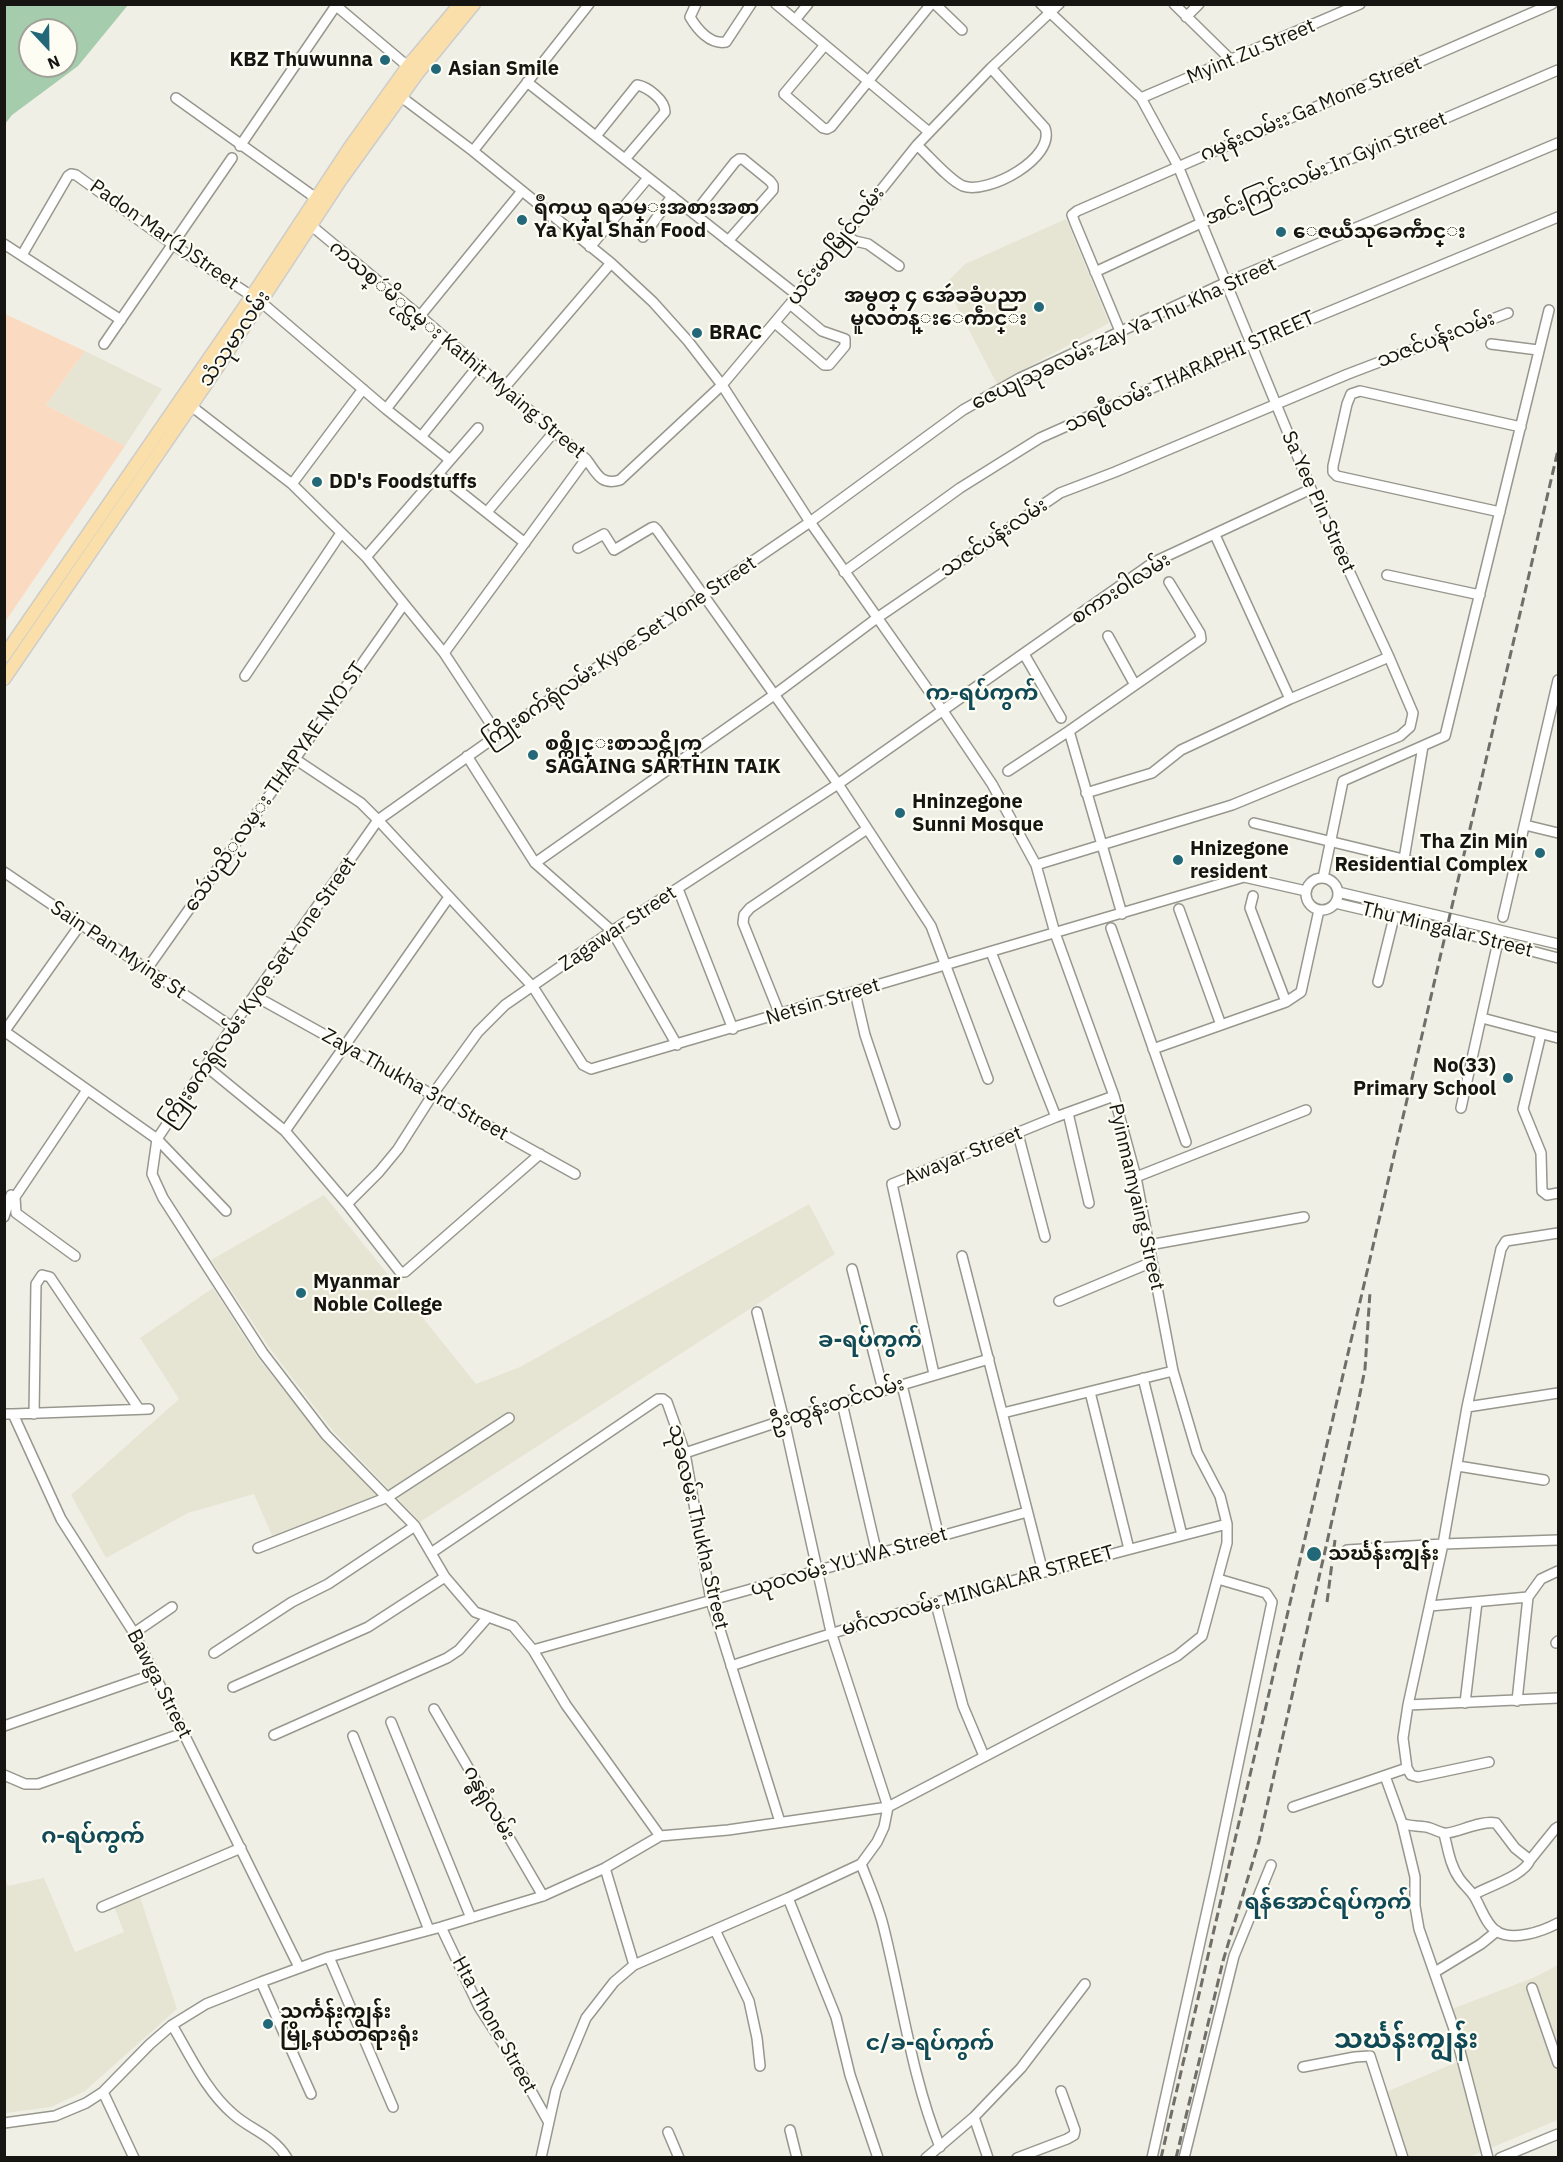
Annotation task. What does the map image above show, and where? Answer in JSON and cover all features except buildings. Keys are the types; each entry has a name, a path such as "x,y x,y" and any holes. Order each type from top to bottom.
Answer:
{"main road":[{"name":"သံသုမာလမ်း","path":"4,680 320,201 460,4"},
{"name":"သံသုမာလမ်း","path":"412,70 474,4"},
{"name":"သံသုမာလမ်း","path":"4,656 186,402"}],"street":[{"path":"473,151 589,4"},
{"path":"696,4 690,17 712,41 718,43 726,42 751,4"},
{"path":"776,4 929,132"},
{"path":"795,21 808,4"},
{"path":"825,45 784,94 827,129 933,4 962,30"},
{"name":"Sa Yee Pin Street","path":"1036,865 1232,805 1400,736 1410,728 1413,713 1311,489 1178,166 1141,98 1041,4"},
{"name":"ယင်းမာမြိုင်လမ်း","path":"611,483 620,480 722,385 775,323 917,145 991,68 1059,4"},
{"path":"1174,4 1232,61"},
{"path":"1186,17 1199,4"},
{"name":"Myint Zu Street","path":"1141,98 1232,61 1360,4"},
{"name":"ဂမုန်းလမ်းး Ga Mone Street","path":"1095,272 1072,215 1077,211 1552,4"},
{"path":"240,146 336,5 412,70"},
{"path":"917,145 956,182 975,188 989,186 1012,175 1037,156 1045,146 1047,133 1045,128 991,68"},
{"name":"အင်းကြင်းလမ်း In Gyin Street","path":"1095,272 1201,223 1558,70"},
{"path":"527,82 797,295"},
{"path":"596,136 637,85 643,86 662,101 665,112 625,159"},
{"name":"Pyinmamyaing Street","path":"396,93 473,151 611,264 653,302 688,341 722,385 810,522 943,711 998,794 1036,865 1055,933 1114,1096 1136,1177 1173,1371 1197,1452 1220,1496 1227,1524 1227,1543 1202,1636 1178,1656 984,1756"},
{"path":"176,98 240,146 320,201"},
{"name":"ဇေယျသုခလမ်း Zay Ya Thu Kha Street","path":"810,522 963,410 1020,378 1227,282 1558,143"},
{"path":"104,345 232,158"},
{"path":"694,214 735,162 743,159 770,181 773,190 728,241"},
{"name":"Padon Mar(1)Street","path":"22,255 68,176 76,175 172,244 256,299 450,460"},
{"path":"590,247 648,178"},
{"path":"420,316 522,191"},
{"path":"643,237 672,196"},
{"name":"သရဖီလမ်း THARAPHI STREET","path":"844,572 960,488 1040,438 1251,344 1558,217"},
{"name":"ကသစ္ဴမိႂင္လမ္း Kathit Myaing Street","path":"306,222 420,316 586,459 602,480 611,483"},
{"path":"844,234 855,241 868,244 899,266"},
{"path":"4,244 121,320"},
{"path":"504,388 611,264"},
{"path":"1095,272 1120,331"},
{"path":"775,323 824,365 829,365 845,346 845,339 822,331 790,304"},
{"path":"1323,878 1343,781 1445,736 1549,310"},
{"name":"သဇင်ပန်းလမ်း","path":"535,863 774,695 877,618 1060,493 1348,374 1508,313"},
{"path":"386,409 443,336"},
{"path":"1491,344 1538,350"},
{"path":"421,437 478,366"},
{"path":"292,484 363,389"},
{"path":"1500,512 1336,476 1333,466 1347,404 1351,394 1360,391 1521,427"},
{"path":"186,402 292,484 366,557 444,653 498,735"},
{"path":"366,557 478,428"},
{"path":"487,512 554,432"},
{"path":"444,653 586,459"},
{"path":"438,474 525,543"},
{"name":"စကားဝါလမ်း","path":"943,711 1154,562 1311,489"},
{"name":"ကြိုးစက်ရုံလမ်း Kyoe Set Yone Street","path":"660,1836 566,1705 533,1650 513,1626 475,1612 445,1577 415,1526 326,1435 258,1346 162,1197 152,1174 157,1139 232,1027 378,820 467,756 810,522"},
{"path":"578,548 604,534 614,550 654,527 838,784 931,926 988,1079"},
{"path":"245,676 341,533"},
{"path":"1215,535 1290,699"},
{"path":"1387,575 1480,595"},
{"path":"1008,771 1201,639 1200,633 1169,582"},
{"name":"သေဴပညိႂလမ္း THAPYAE NYO ST","path":"147,969 404,604"},
{"path":"1108,636 1135,685"},
{"path":"1024,654 1061,718"},
{"path":"1086,793 1152,773 1180,750 1290,699 1389,657"},
{"path":"1503,917 1558,680"},
{"name":"Zagawar Street","path":"347,1204 398,1149 433,1094 478,1032 505,1005 838,784 943,711"},
{"path":"1069,731 1122,914"},
{"path":"1404,859 1423,746"},
{"path":"467,756 535,863 612,932 677,1045"},
{"path":"295,759 361,803 533,987"},
{"path":"1254,824 1428,865"},
{"path":"1525,825 1558,833"},
{"path":"780,1015 743,923 744,915 750,908 867,829"},
{"name":"Sain Pan Mying St","path":"4,872 232,1027"},
{"name":"Netsin Street","path":"533,987 583,1065 591,1069 1244,877 1306,891"},
{"path":"1323,878 1333,882 1338,892 1335,903 1328,909 1319,910 1310,906 1306,891 1310,883 1323,878"},
{"path":"678,889 733,1029"},
{"name":"Thu Mingalar Street","path":"1338,892 1558,944"},
{"path":"1253,896 1250,908 1286,1002"},
{"path":"285,1131 449,897"},
{"name":"Thu Mingalar Street","path":"1335,903 1558,958"},
{"path":"1179,909 1221,1025"},
{"path":"1153,1049 1286,1002 1301,992 1319,910"},
{"path":"1378,982 1394,917"},
{"path":"80,925 5,1031 157,1139 226,1211"},
{"path":"1111,928 1186,1142"},
{"path":"1461,1108 1500,930"},
{"path":"991,952 1056,1117"},
{"path":"855,992 865,1035 895,1124"},
{"name":"Zaya Thukha 3rd Street","path":"255,996 575,1174"},
{"path":"1482,1018 1558,1038"},
{"path":"1541,1034 1523,1109 1541,1153 1542,1191 1547,1195 1558,1193"},
{"path":"207,1066 285,1131 347,1204 400,1272 405,1272 540,1154"},
{"path":"4,1217 10,1194 87,1090"},
{"name":"Awayar Street","path":"934,1374 892,1184 1056,1117 1114,1096"},
{"path":"1136,1177 1306,1110"},
{"path":"1068,1113 1089,1203"},
{"path":"1018,1134 1045,1237"},
{"path":"10,1194 16,1213 75,1256"},
{"path":"1149,1245 1304,1217"},
{"path":"1490,1762 1418,1777 1411,1775 1407,1768 1403,1738 1443,1544 1484,1322 1503,1245 1506,1241 1558,1233"},
{"path":"962,1256 1043,1572"},
{"path":"1059,1301 1152,1262"},
{"path":"852,1269 883,1390"},
{"path":"9,1414 34,1414 144,1409 50,1277 42,1275 36,1284 34,1414"},
{"path":"541,2157 556,2090 586,2018 614,1982 634,1965 861,1864 884,1827 888,1807 831,1632 784,1420 757,1312"},
{"name":"ဦးထွန်းတင်လမ်း","path":"685,1453 784,1420 989,1359"},
{"path":"1003,1413 1173,1371"},
{"path":"1143,1378 1182,1535"},
{"path":"902,1385 939,1537"},
{"path":"1090,1392 1129,1549"},
{"path":"1467,1407 1558,1393"},
{"name":"သုခလမ်း Thukha Street","path":"431,1553 658,1399 668,1402 685,1453 711,1601 780,1822"},
{"path":"842,1403 877,1554"},
{"name":"Bawga Street","path":"9,1414 62,1519 134,1633 299,1967"},
{"path":"258,1548 388,1497 509,1418"},
{"path":"1458,1466 1544,1480"},
{"name":"ယုဝလမ်း YU WA Street","path":"533,1650 1027,1512"},
{"name":"မင်္ဂလာလမ်း MINGALAR STREET","path":"731,1666 831,1632 1043,1572 1227,1524"},
{"path":"214,1653 292,1602 328,1584 415,1526"},
{"path":"1347,1550 1558,1540"},
{"path":"1517,1701 1528,1597 1541,1580 1558,1571"},
{"path":"233,1687 368,1627 445,1577"},
{"path":"1152,2157 1216,1870 1272,1602 1266,1593 1218,1579"},
{"path":"1430,1606 1528,1597"},
{"path":"1465,1703 1477,1602"},
{"path":"4,2123 55,2116 86,2103 103,2092 172,2025 206,2004 299,1967 329,1956 441,1927 543,1896 605,1869 660,1836 728,1830 888,1807 984,1756 963,1706 936,1604"},
{"path":"134,1633 172,1607"},
{"path":"274,1735 447,1658 459,1650 488,1617"},
{"path":"4,1726 154,1674"},
{"path":"1408,1705 1558,1698"},
{"name":"ဂန္ဓရုံလမ်း","path":"435,1709 543,1896"},
{"path":"391,1722 471,1918"},
{"path":"4,1775 25,1784 38,1784 183,1733"},
{"path":"352,1736 429,1930"},
{"path":"1293,1807 1407,1768"},
{"path":"1385,1776 1402,1824 1415,1877 1415,1906 1419,1929 1455,2032 1488,2157"},
{"path":"1402,1824 1430,1828 1444,1834 1475,1825 1496,1823 1515,1848 1530,1860"},
{"path":"1473,1895 1517,1873 1529,1864 1558,1827"},
{"path":"1444,1834 1450,1859 1458,1877 1473,1895 1487,1921 1497,1931 1510,1935 1528,1934 1548,1929 1558,1923"},
{"path":"102,1907 241,1848"},
{"path":"861,1864 884,1926 906,2031 931,2126 940,2147"},
{"path":"1184,2157 1234,1956 1270,1865"},
{"path":"605,1869 634,1965"},
{"path":"788,1898 836,2017 850,2074 878,2157"},
{"name":"Hta Thone Street","path":"441,1927 479,2007 516,2064 548,2121"},
{"path":"715,1930 749,2001 760,2066"},
{"path":"1435,1972 1481,1944 1497,1931"},
{"path":"329,1956 393,2107"},
{"path":"261,1982 311,2094"},
{"path":"926,2157 974,2117 1021,2068 1085,1984"},
{"path":"1532,1988 1558,2063"},
{"path":"172,2025 215,2096 234,2115 280,2146 286,2157"},
{"path":"1303,2067 1370,2056 1403,2157"},
{"path":"1017,2157 1074,2135 1075,2130 1061,2091"},
{"path":"103,2092 134,2157"},
{"path":"974,2117 988,2157"},
{"path":"790,2130 797,2157"},
{"path":"668,2132 679,2157"},
{"path":"1500,2157 1558,2134"}],"shaded area":[{"path":"5,4 128,4 78,66 78,18 18,18 18,78 62,78 12,115 5,124"},
{"path":"1066,219 1109,323 997,384 945,284 965,264"},
{"path":"5,314 85,351 46,405 125,446 5,622"},
{"path":"85,351 162,389 125,446 46,405"},
{"path":"324,1195 476,1384 520,1367 809,1204 835,1254 420,1522 333,1431 271,1350 211,1260"},
{"path":"213,1288 258,1358 321,1437 378,1497 273,1538 254,1494 188,1513 106,1558 71,1495 179,1399 140,1338"},
{"path":"4,1878 8,1886 44,1878 75,1952 124,1932 113,1904 139,1894 177,2009 85,2091 51,2107 5,2113"},
{"path":"1558,1965 1558,2120 1469,2157 1408,2157 1386,2092 1467,2058 1452,2009 1535,1977"}],"railway":[{"path":"1161,2158 1558,450"},
{"path":"1176,2158 1223,1961 1259,1841 1353,1428 1365,1369 1370,1292"},
{"path":"1327,1602 1335,1540"}],"place":[{"name":"KBZ Thuwunna","path":"385,60"},
{"name":"Asian Smile","path":"436,69"},
{"name":"ရဳကယ္ ရႀမ္းအစားအစာ Ya Kyal Shan Food","path":"522,220"},
{"name":"ေဇယဵသုခေကဵာင္း","path":"1281,232"},
{"name":"အမွတ္ ၄ အေဴခခံပညာ မူလတန္းေကဵာင္း","path":"1039,307"},
{"name":"BRAC","path":"697,333"},
{"name":"DD's Foodstuffs","path":"317,482"},
{"name":"စစ္ကိုင္းစာသင္တိုက္ SAGAING SARTHIN TAIK","path":"533,755"},
{"name":"Hninzegone Sunni Mosque","path":"900,813"},
{"name":"Tha Zin Min Residential Complex","path":"1540,853"},
{"name":"Hnizegone resident","path":"1178,860"},
{"name":"No(33) Primary School","path":"1508,1078"},
{"name":"Myanmar Noble College","path":"301,1293"},
{"name":"သင်္ဃန်းကျွန်း","path":"1314,1554"},
{"name":"သင်္ကန်းကျွန်း မြို့နယ်တရားရုံး","path":"268,2024"}],"district":[{"name":"က-ရပ်ကွက်","path":"982,694"},
{"name":"ခ-ရပ်ကွက်","path":"870,1341"},
{"name":"ဂ-ရပ်ကွက်","path":"93,1837"},
{"name":"ရန်အောင်ရပ်ကွက်","path":"1328,1903"},
{"name":"သင်္ဃန်းကျွန်း","path":"1406,2040"},
{"name":"င/ခ-ရပ်ကွက်","path":"930,2044"}]}
